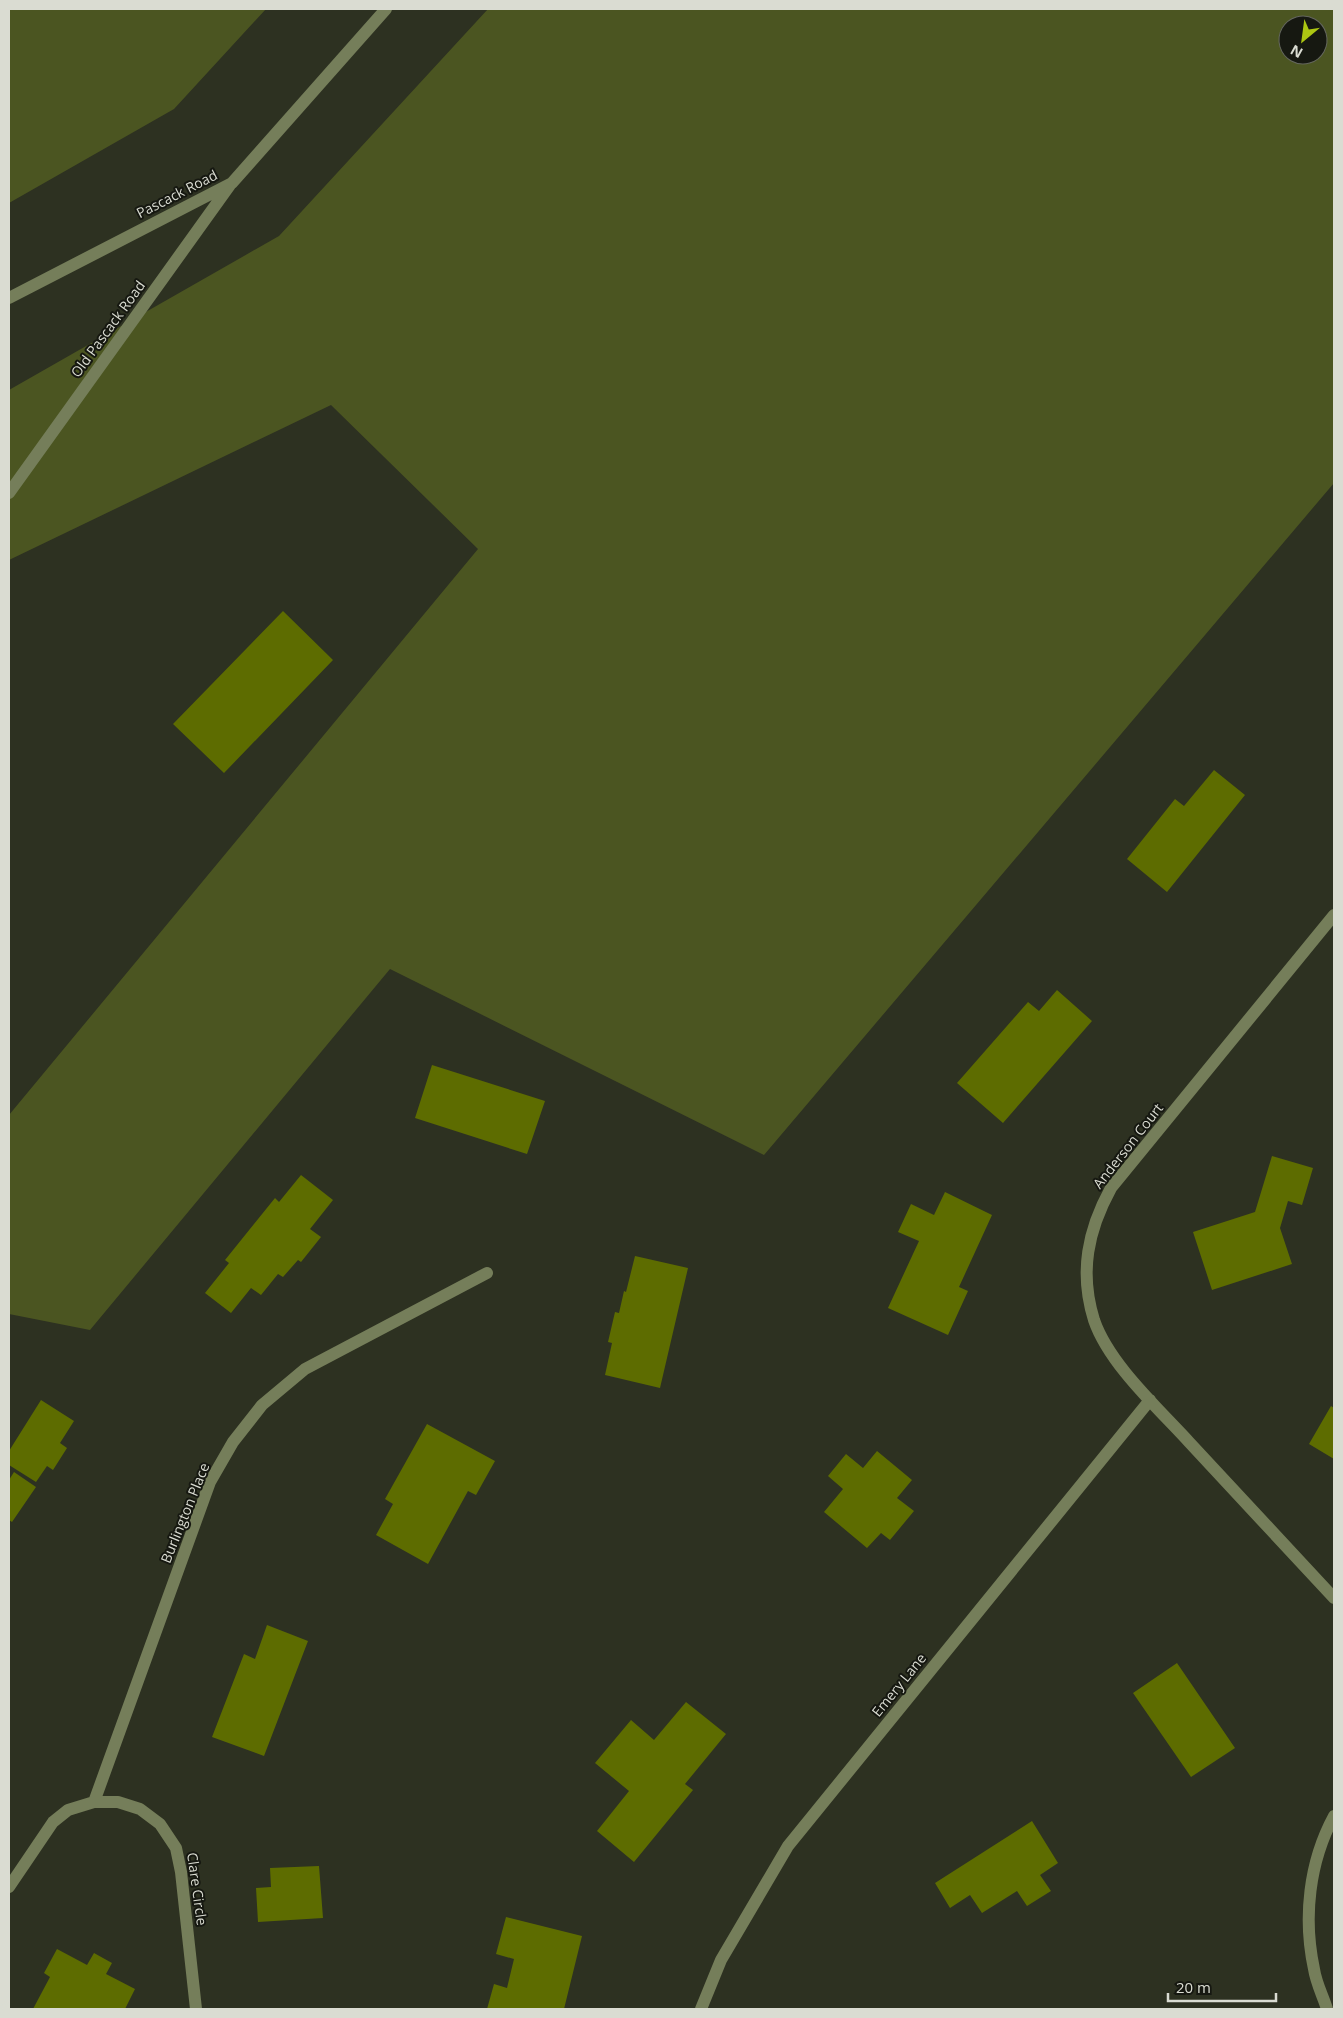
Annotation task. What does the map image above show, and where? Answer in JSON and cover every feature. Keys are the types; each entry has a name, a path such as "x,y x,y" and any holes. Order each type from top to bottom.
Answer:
{"street":[{"name":"Pascack Road","path":"9,298 232,183 386,9"},
{"name":"Old Pascack Road","path":"9,493 232,183"},
{"name":"Anderson Court","path":"1334,915 1111,1188 1098,1213 1088,1249 1087,1284 1094,1320 1112,1356 1150,1400 1334,1598"},
{"name":"Burlington Place","path":"94,1802 210,1482 233,1442 262,1405 306,1369 487,1273"},
{"name":"Emery Lane","path":"701,2009 721,1960 788,1846 1150,1400"},
{"name":"Clare Circle","path":"9,1887 53,1822 68,1810 94,1802 118,1802 140,1810 160,1824 176,1848 181,1872 196,2009"},
{"path":"1327,2009 1314,1970 1308,1920 1312,1877 1326,1832 1334,1816"}],"green space":[{"path":"9,9 266,9 174,109 9,203"},
{"path":"488,9 1334,9 1334,483 764,1155 390,969 90,1330 9,1314 9,1115 478,549 331,405 9,560 9,390 279,236"}],"building":[{"path":"283,611 333,660 224,773 173,724"},
{"path":"1214,770 1245,795 1167,892 1127,859 1175,799 1184,806"},
{"path":"1057,990 1092,1021 1003,1123 957,1083 1028,1002 1039,1011"},
{"path":"432,1065 545,1101 527,1154 415,1118"},
{"path":"1272,1156 1313,1168 1302,1205 1288,1201 1280,1228 1292,1264 1212,1290 1193,1232 1255,1212"},
{"path":"301,1175 333,1200 310,1229 321,1237 301,1262 298,1260 283,1277 278,1274 261,1295 251,1288 231,1313 205,1293 229,1263 225,1260 275,1198 279,1202"},
{"path":"945,1192 992,1215 959,1287 968,1291 948,1335 888,1308 919,1241 898,1232 911,1204 934,1215"},
{"path":"635,1256 688,1268 660,1388 605,1375 612,1343 608,1342 615,1312 619,1313"},
{"path":"41,1400 74,1421 60,1443 67,1448 53,1470 47,1466 36,1482 9,1465 9,1451"},
{"path":"1331,1406 1334,1408 1334,1459 1309,1444"},
{"path":"427,1424 495,1461 476,1495 468,1491 428,1564 376,1535 393,1504 385,1499"},
{"path":"877,1451 912,1480 897,1498 914,1511 890,1540 881,1533 867,1548 824,1512 843,1489 828,1476 846,1454 863,1468"},
{"path":"14,1472 36,1487 12,1522 9,1520 9,1480"},
{"path":"267,1625 308,1641 264,1756 212,1737 244,1654 255,1659"},
{"path":"1177,1663 1235,1748 1191,1777 1133,1693"},
{"path":"686,1702 726,1734 685,1784 693,1790 634,1862 597,1831 629,1791 595,1763 631,1720 654,1740"},
{"path":"1032,1821 1058,1863 1040,1875 1051,1891 1027,1906 1017,1891 982,1913 970,1895 950,1908 935,1883"},
{"path":"319,1866 323,1918 258,1922 256,1888 271,1887 270,1868"},
{"path":"506,1917 582,1936 564,2009 487,2009 494,1984 507,1988 514,1959 496,1954"},
{"path":"57,1949 87,1965 94,1953 112,1963 106,1974 135,1989 125,2009 33,2009 50,1977 44,1973"}]}
